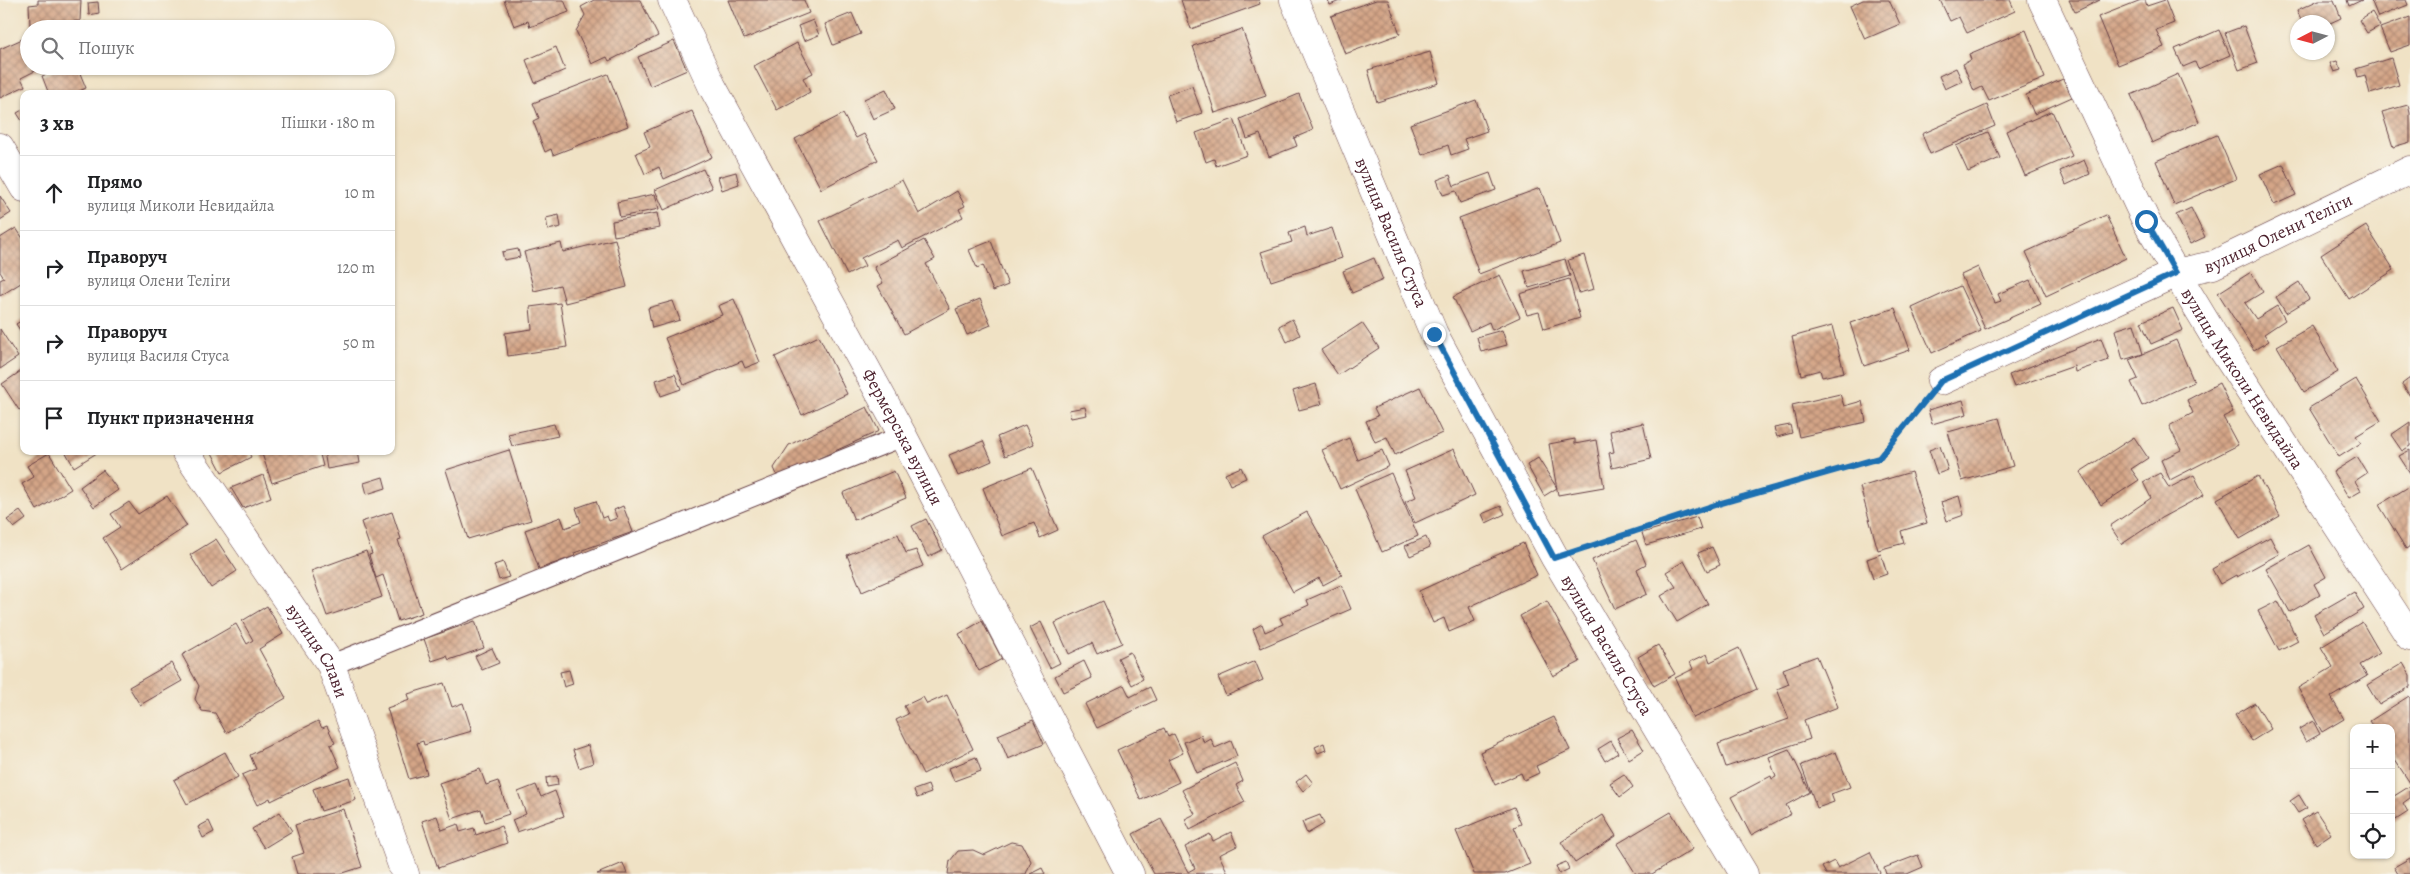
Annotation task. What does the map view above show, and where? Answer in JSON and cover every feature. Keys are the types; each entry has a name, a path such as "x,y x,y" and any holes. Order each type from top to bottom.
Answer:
{"street":[{"name":"Фермерська вулиця","path":"672,0 712,86 903,436 1130,874"},
{"name":"вулиця Василя Стуса","path":"1294,0 1434,334 1554,558 1744,874"},
{"name":"вулиця Миколи Невидайла","path":"2042,0 2146,221 2176,273 2216,341 2410,637"},
{"path":"0,146 20,181"},
{"name":"вулиця Олени Теліги","path":"1941,381 2176,273 2213,265 2410,170"},
{"name":"вулиця Слави","path":"188,455 331,665 405,874"}],"lane":[{"path":"331,665 903,436"}],"path":[{"path":"1554,558 1718,504 1879,458 1941,381"}],"building":[{"path":"38,0 81,0 80,20 30,20 29,5 38,4"},
{"path":"504,0 564,0 569,12 530,27 528,21 514,26"},
{"path":"594,0 640,0 658,36 609,61 607,57 592,64 576,31 585,15 581,7"},
{"path":"728,0 804,0 809,13 744,39"},
{"path":"1181,0 1259,0 1260,4 1191,29"},
{"path":"1328,0 1342,0 1330,5"},
{"path":"1376,0 1388,0 1400,34 1345,54 1331,16"},
{"path":"1863,0 1889,0 1900,24 1865,39 1850,6"},
{"path":"1940,0 2010,0 2015,11 1967,33 1959,17 1950,21"},
{"path":"2069,0 2100,0 2075,12"},
{"path":"2145,0 2147,6 2165,0 2174,23 2156,30 2164,47 2118,65 2098,17"},
{"path":"2319,0 2334,0 2341,18 2335,21 2335,15 2299,15 2297,10"},
{"path":"2347,0 2362,0 2349,6"},
{"path":"2371,0 2406,0 2408,5 2378,17"},
{"path":"98,2 99,13 89,15 88,3"},
{"path":"2372,12 2380,26 2367,33 2359,20"},
{"path":"852,13 861,34 833,45 825,24"},
{"path":"2410,17 2410,45 2390,52 2380,28"},
{"path":"813,20 819,35 804,41 798,26"},
{"path":"2244,26 2258,63 2239,70 2225,33"},
{"path":"1242,29 1266,96 1215,113 1193,46"},
{"path":"2026,30 2045,78 1989,101 1982,87 1974,91 1963,64 1971,60 1969,54"},
{"path":"2219,30 2230,55 2198,69 2195,62 2183,67 2175,49"},
{"path":"20,40 20,75 27,75 21,78 25,86 0,98 0,49"},
{"path":"674,41 687,70 650,86 638,57"},
{"path":"797,43 813,73 803,78 810,92 777,110 754,66"},
{"path":"556,47 565,70 535,83 526,60"},
{"path":"1430,52 1439,83 1377,102 1368,70"},
{"path":"2391,58 2399,85 2370,94 2365,75 2358,77 2356,69"},
{"path":"2337,61 2341,70 2334,72 2330,63"},
{"path":"1956,68 1962,81 1945,89 1939,76"},
{"path":"608,74 628,126 553,155 551,149 545,152 533,121 539,118 533,103"},
{"path":"2178,74 2199,122 2152,143 2131,95"},
{"path":"81,75 86,88 82,90 47,90 42,76"},
{"path":"2063,79 2072,97 2034,114 2026,95"},
{"path":"1192,86 1202,113 1176,122 1167,95"},
{"path":"886,89 895,109 873,119 864,99"},
{"path":"1299,94 1313,130 1294,138 1297,146 1269,157 1260,134 1247,139 1240,119"},
{"path":"1476,100 1487,131 1464,139 1468,149 1451,155 1448,145 1422,155 1410,124"},
{"path":"1987,105 1995,126 1930,154 1922,134"},
{"path":"2408,105 2410,113 2410,142 2393,147 2382,112"},
{"path":"692,111 712,157 664,179 659,167 645,174 636,153 650,147 644,132"},
{"path":"2052,111 2072,156 2025,176 2006,131"},
{"path":"843,114 856,138 864,134 878,160 821,189 795,139"},
{"path":"1234,119 1247,155 1216,166 1214,159 1206,162 1196,133"},
{"path":"1988,132 2000,158 1968,172 1956,146"},
{"path":"2217,135 2236,179 2174,205 2156,161"},
{"path":"2084,160 2090,174 2066,185 2060,171"},
{"path":"2283,164 2296,195 2274,205 2260,174"},
{"path":"703,169 712,188 664,210 655,190"},
{"path":"736,172 739,184 722,190 718,177"},
{"path":"1490,173 1496,190 1460,203 1456,191 1443,195 1437,180 1450,175 1454,186"},
{"path":"902,180 919,214 957,191 965,206 959,209 963,217 902,248 898,240 861,258 865,266 847,275 820,221"},
{"path":"1540,188 1560,243 1479,274 1459,218"},
{"path":"655,194 659,209 620,217 617,202"},
{"path":"0,196 11,213 0,220"},
{"path":"2191,208 2205,237 2190,244 2176,215"},
{"path":"657,213 660,228 614,236 612,221"},
{"path":"559,215 561,227 548,230 546,218"},
{"path":"2106,215 2126,258 2046,296 2026,252"},
{"path":"2366,226 2394,270 2349,299 2321,255"},
{"path":"1305,227 1307,236 1332,228 1342,258 1271,281 1261,252 1292,242 1289,233"},
{"path":"16,228 20,234 20,284 0,296 0,280 4,278 0,272 0,238"},
{"path":"615,239 627,287 565,303 560,285 534,291 524,252 561,243 563,252"},
{"path":"924,240 935,259 926,264 950,309 904,334 878,286 883,283 874,267"},
{"path":"991,241 1008,285 993,291 983,265 977,268 969,250"},
{"path":"518,249 520,257 504,260 502,252"},
{"path":"1584,255 1594,289 1579,293 1568,260"},
{"path":"1374,258 1383,280 1352,293 1343,271"},
{"path":"1565,259 1570,276 1529,288 1524,271"},
{"path":"1978,267 1995,303 2001,301 1998,294 2030,280 2041,304 1985,329 1961,275"},
{"path":"2251,272 2263,292 2245,303 2256,319 2277,306 2285,320 2264,334 2269,341 2254,350 2218,293"},
{"path":"1500,275 1520,317 1492,330 1489,322 1470,331 1453,297"},
{"path":"1569,279 1580,318 1544,329 1539,312 1527,315 1520,294"},
{"path":"2299,282 2309,299 2286,313 2276,297"},
{"path":"1960,286 1981,331 1932,353 1912,308"},
{"path":"734,299 760,362 745,368 742,361 684,385 665,338 722,315 718,306"},
{"path":"980,299 991,325 967,335 956,309"},
{"path":"673,301 680,320 652,328 648,308"},
{"path":"560,303 567,347 508,356 505,333 532,329 530,307"},
{"path":"1895,308 1910,350 1864,366 1850,323"},
{"path":"2173,308 2183,330 2151,344 2141,322"},
{"path":"1292,319 1300,335 1287,342 1279,326"},
{"path":"20,322 20,330 16,324"},
{"path":"1362,323 1379,348 1338,375 1321,350"},
{"path":"2134,324 2143,354 2123,360 2115,330"},
{"path":"1832,326 1844,372 1822,377 1820,370 1801,375 1792,337"},
{"path":"2312,326 2338,372 2304,392 2277,346"},
{"path":"0,329 18,357 0,369"},
{"path":"1502,330 1507,345 1481,352 1477,337"},
{"path":"819,336 847,394 802,415 775,357"},
{"path":"2101,338 2109,360 2075,372 2074,366 2014,387 2009,375"},
{"path":"2176,340 2194,382 2142,406 2131,382 2138,379 2129,360"},
{"path":"20,372 20,409 19,410 2,384"},
{"path":"675,374 681,389 661,396 656,380"},
{"path":"2410,378 2410,396 2402,384"},
{"path":"2356,379 2381,421 2356,436 2361,443 2339,457 2309,408"},
{"path":"2219,383 2233,412 2223,417 2238,445 2170,480 2161,460 2181,450 2169,426 2193,413 2187,400"},
{"path":"1316,384 1322,404 1299,410 1293,391"},
{"path":"1420,387 1442,433 1395,455 1387,437 1375,442 1366,421 1378,416 1374,408"},
{"path":"1840,394 1844,406 1862,401 1866,422 1799,437 1792,405"},
{"path":"1963,400 1967,414 1932,424 1928,410"},
{"path":"867,407 879,431 778,477 774,468 789,445"},
{"path":"1085,407 1087,415 1071,418 1069,410"},
{"path":"1999,418 2013,466 1962,481 1948,432"},
{"path":"2410,422 2410,446 2402,451 2391,435"},
{"path":"1643,423 1651,459 1612,468 1609,453 1614,452 1610,431"},
{"path":"554,424 558,436 512,446 508,434"},
{"path":"1025,425 1034,444 1005,456 997,437"},
{"path":"1790,425 1792,433 1777,437 1774,428"},
{"path":"2134,437 2148,458 2131,469 2139,480 2101,505 2080,472"},
{"path":"1349,438 1358,460 1382,450 1389,466 1340,489 1322,450"},
{"path":"1575,439 1575,444 1596,440 1604,487 1558,495 1549,444"},
{"path":"983,441 992,461 958,476 949,455"},
{"path":"1940,446 1948,470 1937,474 1929,450"},
{"path":"1454,449 1475,495 1415,523 1405,502 1416,497 1405,471"},
{"path":"509,450 531,520 468,539 446,470"},
{"path":"2410,450 2410,473 2399,456"},
{"path":"46,455 50,455 71,489 37,510 22,484 34,477 27,466"},
{"path":"67,455 94,455 74,467"},
{"path":"213,455 250,455 251,457 222,472"},
{"path":"262,455 320,455 323,466 272,483"},
{"path":"325,455 359,455 360,463 327,469"},
{"path":"2357,457 2367,473 2355,481 2361,491 2349,498 2333,472"},
{"path":"1538,458 1557,488 1544,496 1527,465"},
{"path":"1241,467 1246,478 1230,485 1225,474"},
{"path":"1032,468 1058,530 1040,538 1034,523 1002,536 983,488"},
{"path":"103,470 118,490 94,507 80,487"},
{"path":"894,471 906,498 854,520 843,493"},
{"path":"1911,472 1927,523 1901,531 1904,543 1878,550 1860,487"},
{"path":"1391,473 1418,536 1382,552 1355,489"},
{"path":"2160,473 2169,488 2194,475 2204,495 2161,518 2122,544 2110,526 2151,498 2143,482"},
{"path":"263,475 271,497 243,508 231,488"},
{"path":"2258,476 2280,516 2240,539 2217,499"},
{"path":"383,477 386,488 367,494 364,483"},
{"path":"2410,486 2410,546 2406,549 2379,505"},
{"path":"167,496 187,526 122,569 103,538 120,527 111,514 129,502 138,514"},
{"path":"1959,496 1964,515 1947,521 1941,502"},
{"path":"596,501 602,518 607,516 609,521 617,518 614,510 623,506 633,532 574,553 575,556 539,569 525,530 561,517 565,528 581,522 576,508"},
{"path":"1501,506 1505,514 1486,523 1482,514"},
{"path":"20,511 26,519 14,528 7,520"},
{"path":"392,512 401,539 398,540 422,613 398,621 383,575 376,578 369,555 372,554 361,522"},
{"path":"1307,512 1342,575 1323,585 1319,578 1293,592 1262,536"},
{"path":"1697,517 1701,529 1646,545 1642,533"},
{"path":"926,519 942,550 928,557 912,526"},
{"path":"898,534 906,553 916,550 923,566 862,592 847,555"},
{"path":"1426,537 1430,547 1410,556 1405,546"},
{"path":"2270,537 2279,554 2220,584 2212,569"},
{"path":"216,539 237,571 211,588 190,555"},
{"path":"1636,540 1646,564 1637,569 1647,594 1615,609 1592,560"},
{"path":"1523,543 1537,575 1469,607 1475,621 1449,632 1444,618 1433,623 1419,591"},
{"path":"2309,545 2326,577 2314,584 2320,595 2290,612 2266,569"},
{"path":"1712,547 1720,565 1707,571 1698,553"},
{"path":"366,551 382,597 327,616 311,571"},
{"path":"1881,554 1887,574 1873,579 1867,559"},
{"path":"1684,561 1708,604 1677,622 1661,596 1676,587 1666,572"},
{"path":"503,562 509,577 499,580 494,565"},
{"path":"1341,585 1351,609 1261,648 1253,629 1262,624 1265,632 1283,624 1280,618 1309,605 1307,600"},
{"path":"2354,592 2364,609 2324,633 2314,615"},
{"path":"1103,601 1122,643 1097,654 1092,643 1069,654 1055,623"},
{"path":"1547,601 1580,662 1553,676 1520,616"},
{"path":"2278,601 2298,641 2279,651 2258,611"},
{"path":"267,606 283,634 259,649 286,698 226,733 215,713 202,711 195,699 199,686 182,655 236,624 247,644 253,640 242,621"},
{"path":"475,621 484,648 449,660 447,656 432,661 424,639"},
{"path":"982,621 1002,659 979,671 959,634"},
{"path":"1041,622 1060,663 1050,668 1030,628"},
{"path":"2362,622 2380,653 2360,665 2367,676 2331,697 2344,719 2322,732 2298,688 2333,667 2321,647"},
{"path":"1658,645 1675,674 1654,686 1638,657"},
{"path":"492,648 499,663 482,670 475,656"},
{"path":"1739,648 1757,689 1693,718 1675,678 1693,669 1690,662 1707,654 1710,662"},
{"path":"1130,652 1143,679 1132,685 1118,658"},
{"path":"1817,656 1838,707 1804,720 1810,739 1726,767 1718,744 1789,719 1777,689 1789,684 1783,669"},
{"path":"1084,661 1092,678 1063,692 1055,676"},
{"path":"1255,661 1263,680 1226,696 1218,677"},
{"path":"171,663 182,681 140,705 129,687"},
{"path":"2403,663 2410,675 2410,687 2379,705 2367,685"},
{"path":"569,670 573,684 564,687 560,672"},
{"path":"444,683 452,707 463,703 472,731 424,745 423,741 417,743 427,774 409,779 387,708 410,700 408,694"},
{"path":"1124,685 1130,697 1150,687 1156,700 1097,728 1085,704"},
{"path":"947,695 973,749 923,774 896,720 908,714 904,706 923,697 927,704"},
{"path":"2409,696 2410,783 2395,760 2395,724 2372,724 2370,721"},
{"path":"2255,703 2271,729 2252,741 2235,715"},
{"path":"1554,717 1570,750 1536,766 1539,773 1524,780 1521,773 1495,785 1480,752"},
{"path":"1033,720 1044,744 1008,759 998,735"},
{"path":"318,721 322,728 327,726 335,743 330,745 340,767 271,801 270,798 257,805 242,775 256,769 250,755"},
{"path":"2313,721 2320,734 2306,742 2299,729"},
{"path":"1164,728 1168,737 1174,734 1183,753 1168,760 1179,782 1141,800 1117,750"},
{"path":"1632,730 1644,750 1629,759 1617,738"},
{"path":"1201,735 1204,743 1211,739 1215,748 1231,741 1237,756 1197,773 1184,742"},
{"path":"1611,741 1618,753 1605,761 1598,749"},
{"path":"1324,743 1326,750 1318,753 1315,747"},
{"path":"588,745 593,763 579,768 573,750"},
{"path":"1789,749 1810,792 1786,805 1791,814 1751,835 1731,797 1771,776 1772,779 1776,777 1769,757"},
{"path":"225,752 238,777 187,804 174,780"},
{"path":"1836,752 1850,787 1831,794 1834,802 1817,808 1801,765"},
{"path":"976,757 981,771 954,781 949,768"},
{"path":"1235,763 1243,781 1236,785 1245,802 1190,830 1185,819 1195,814 1182,790"},
{"path":"480,769 486,785 498,781 509,814 485,822 481,809 452,819 439,783"},
{"path":"1306,774 1313,783 1303,791 1296,782"},
{"path":"1624,774 1633,787 1620,797 1610,783"},
{"path":"557,776 558,785 547,787 546,778"},
{"path":"349,777 356,800 321,811 313,789"},
{"path":"536,785 541,797 555,791 564,816 517,832 512,820 526,814 518,792"},
{"path":"928,785 931,793 917,798 914,790"},
{"path":"2410,786 2410,798 2403,803 2408,812 2395,820 2395,814 2395,795"},
{"path":"2299,795 2307,808 2298,813 2290,801"},
{"path":"1514,807 1521,824 1514,827 1530,864 1505,874 1474,874 1456,831"},
{"path":"343,809 362,867 340,874 297,874 292,857 304,853 295,825"},
{"path":"2316,811 2331,834 2316,844 2301,820"},
{"path":"280,812 292,831 264,848 252,829"},
{"path":"1671,812 1693,849 1652,874 1636,874 1617,844"},
{"path":"1320,815 1324,824 1307,834 1302,822"},
{"path":"1603,815 1616,836 1575,863 1561,842"},
{"path":"437,816 442,830 458,824 460,832 474,828 476,835 501,826 507,843 438,868 422,821"},
{"path":"1161,819 1188,872 1195,868 1185,847 1210,834 1213,841 1231,832 1237,846 1219,855 1228,873 1154,874 1133,834"},
{"path":"209,821 214,832 203,838 198,827"},
{"path":"1011,842 1022,844 1031,861 1026,874 948,874 950,861 958,851 973,850 984,855"},
{"path":"1870,852 1880,873 1878,874 1826,874 1822,867 1834,861 1838,868"},
{"path":"1918,855 1923,867 1907,874 1886,874 1884,868"},
{"path":"2410,858 2410,874 2398,874 2394,867"},
{"path":"1566,862 1569,869 1559,874 1556,866"},
{"path":"623,863 627,874 597,874"},
{"path":"1042,868 1045,874 1030,874"}],"route":[{"path":"1434,334 1554,558 1718,504 1879,458 1941,381 2176,273 2146,221"}]}
